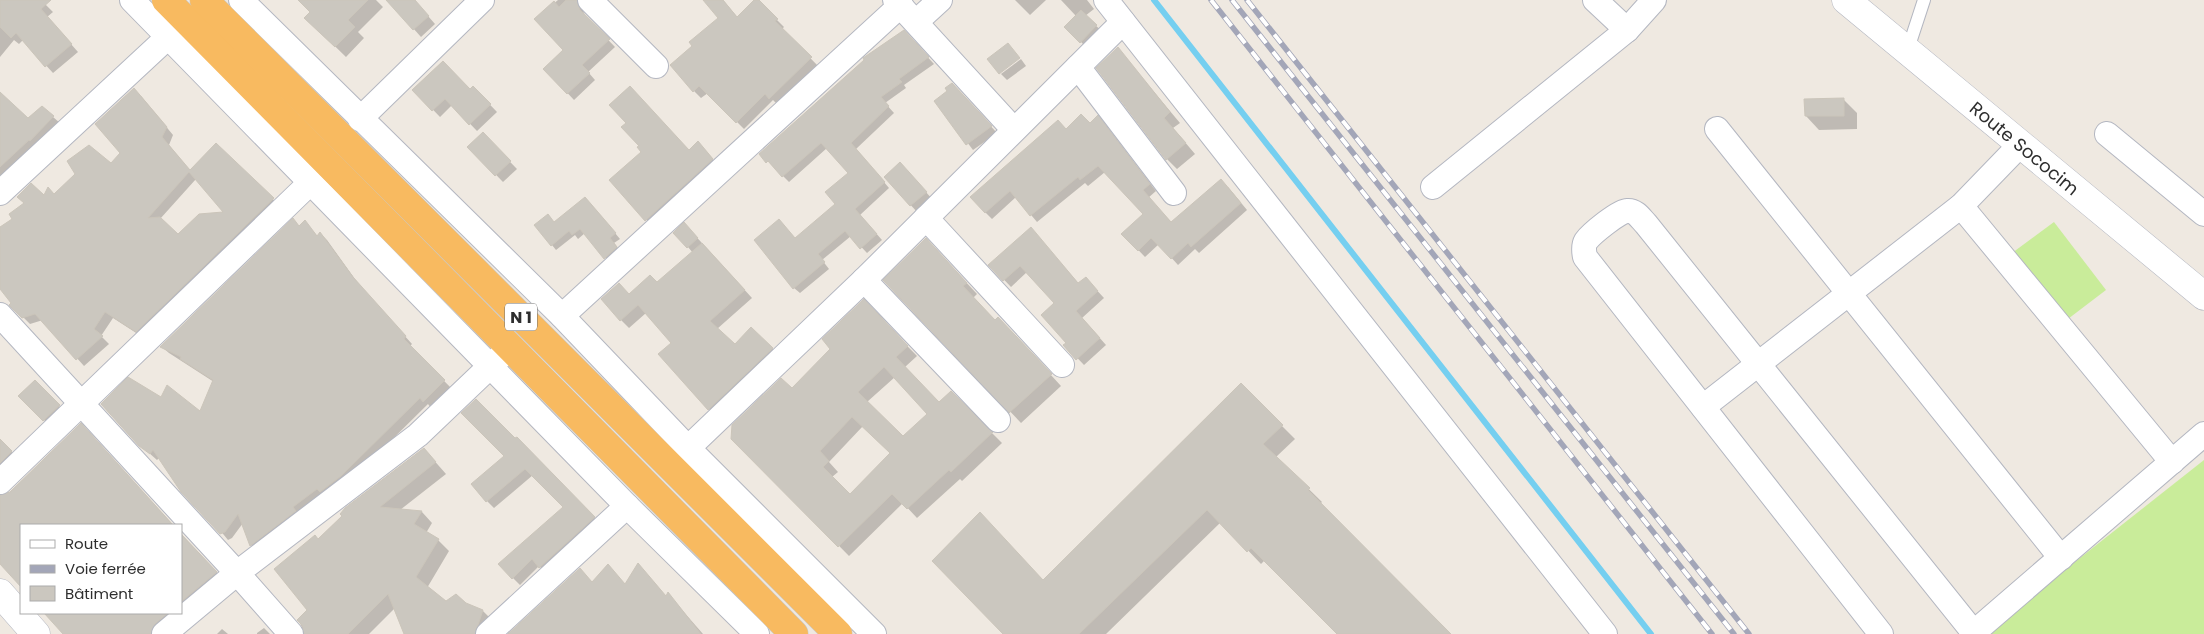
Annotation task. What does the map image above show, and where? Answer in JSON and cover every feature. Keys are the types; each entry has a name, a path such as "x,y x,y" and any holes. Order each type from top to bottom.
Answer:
{"highway":[{"name":"N 1","path":"166,0 500,357 794,634"},
{"name":"N 1","path":"204,0 838,634"}],"street":[{"path":"132,0 309,184 500,357 626,506 757,634"},
{"path":"240,0 562,316 688,448 874,634"},
{"path":"360,119 482,0"},
{"path":"590,0 656,66"},
{"path":"562,316 904,9 940,0"},
{"path":"1106,0 1605,634"},
{"path":"1595,0 1626,30"},
{"path":"1433,187 1626,30 1654,0"},
{"name":"Route Sococim","path":"1846,0 1906,52 2204,296"},
{"path":"904,9 1014,130"},
{"path":"688,448 864,280 1123,22"},
{"path":"0,193 168,37"},
{"path":"1078,67 1174,192"},
{"path":"1717,129 2061,558"},
{"path":"2107,134 2204,214"},
{"path":"1703,407 1961,206 2020,145"},
{"path":"0,482 309,184"},
{"path":"1961,206 2172,462"},
{"path":"1881,634 1585,257 1584,248 1586,241 1618,214 1628,210 1635,212 1973,633 2204,434"},
{"path":"926,218 1062,365"},
{"path":"864,280 998,420"},
{"path":"0,315 291,634"},
{"path":"164,634 237,573 418,435 500,357"},
{"path":"488,634 626,506"},
{"path":"0,593 36,634"}],"lane":[{"path":"1906,52 1924,0"}],"green space":[{"path":"2054,222 2106,290 2064,322 2012,253"},
{"path":"2204,460 2204,634 1991,634 2047,584"}],"building":[{"path":"0,0 51,0 41,9 72,44 45,67 16,33 11,38 0,27"},
{"path":"298,0 368,0 348,20 355,27 335,47 304,18 310,12"},
{"path":"386,0 415,0 429,16 413,30"},
{"path":"566,0 577,0 580,10 610,39 582,65 590,73 567,94 543,69 563,50 534,19 554,1 559,7"},
{"path":"703,0 723,0 737,17 754,0 759,0 778,19 775,21 812,57 769,99 765,94 736,123 699,86 693,92 670,65 692,46 689,42 718,18"},
{"path":"1081,10 1097,25 1080,43 1064,27"},
{"path":"904,30 929,57 899,79 902,82 881,97 889,106 851,143 885,182 855,209 877,234 860,249 845,231 818,254 825,262 793,289 754,240 779,219 795,238 835,204 825,192 848,173 821,143 782,177 759,154 864,60 863,58"},
{"path":"1008,43 1020,58 999,74 987,59"},
{"path":"1118,47 1170,112 1164,118 1186,143 1166,160 1096,68"},
{"path":"443,61 470,89 473,86 491,104 469,125 445,99 432,111 412,90"},
{"path":"952,83 992,126 966,145 934,101 947,91 945,88"},
{"path":"630,86 689,150 698,141 713,159 645,221 609,180 641,152 637,147 639,146 621,127 626,123 609,105"},
{"path":"134,88 167,127 162,137 190,170 216,143 274,198 136,332 105,312 94,329 103,336 76,360 35,314 22,318 9,305 11,303 0,289 0,227 12,219 9,214 24,203 17,197 31,183 44,195 48,187 54,194 75,174 67,161 89,145 111,163 120,153 95,124","holes":["189,172 223,212 199,214 178,234 160,217 148,218"]},
{"path":"0,92 28,118 42,106 54,116 30,141 0,167"},
{"path":"1844,98 1844,116 1805,116 1804,99"},
{"path":"1081,114 1090,123 1098,115 1150,184 1143,190 1171,222 1221,179 1241,203 1191,247 1188,243 1171,259 1151,238 1138,251 1121,234 1143,214 1098,166 1080,180 1078,177 1030,216 1010,191 985,213 970,197 1058,120 1066,129"},
{"path":"483,132 511,161 495,176 467,147"},
{"path":"900,162 927,192 910,206 884,177"},
{"path":"585,197 616,233 610,238 617,247 604,259 580,229 572,235 569,231 551,246 534,225 548,214 554,222"},
{"path":"293,218 299,226 305,220 317,236 320,232 353,277 406,336 404,339 445,380 423,402 420,398 341,476 320,492 317,489 293,507 296,511 250,546 238,514 225,532 220,534 181,492 153,450 150,454 139,446 101,404 128,377 161,397 167,385 200,411 213,380 180,359 181,357 160,347"},
{"path":"684,222 698,238 687,248 673,233"},
{"path":"1031,227 1078,283 1086,277 1098,291 1076,311 1100,338 1076,360 1063,345 1066,343 1041,315 1054,303 1020,266 1003,281 988,265"},
{"path":"926,238 967,283 963,286 995,320 998,317 1052,374 1009,413 883,280"},
{"path":"702,243 745,290 710,321 735,344 751,327 773,348 708,410 658,354 671,343 638,305 620,321 601,299 619,283 629,294 650,275 657,282"},
{"path":"864,299 908,346 896,357 939,402 951,391 993,432 951,472 949,470 907,509 892,494 838,547 731,439 732,425 781,378 792,388 830,349 822,339","holes":["884,367 927,414 903,436 858,392","852,417 890,453 850,494 823,467 829,461 820,451"]},
{"path":"35,380 60,405 43,421 18,396"},
{"path":"1241,383 1283,425 1263,444 1310,488 1308,490 1451,634 1337,634 1251,548 1247,552 1207,510 1079,634 1003,634 932,561 980,512 1043,580"},
{"path":"476,399 515,438 517,437 595,517 539,568 532,559 512,579 498,564 563,507 525,469 486,502 471,484 504,456 461,413"},
{"path":"81,423 172,524 20,524 20,586 0,564 0,495 10,492"},
{"path":"0,439 12,451 0,463"},
{"path":"424,448 436,462 380,507 422,511 414,524 439,539 416,577 446,601 456,594 466,603 483,610 475,634 404,634 388,594 348,634 304,634 302,625 297,620 307,610 274,569 315,535 318,539 342,516 340,514 345,508"},
{"path":"182,535 217,572 182,601"},
{"path":"638,563 666,596 668,592 701,634 508,634 580,568 592,582 608,564 625,584"},
{"path":"45,614 167,614 155,624 151,634 63,634"}],"waterway":[{"path":"1154,0 1651,634"}],"railway":[{"path":"1211,0 1712,634"},
{"path":"1232,0 1734,634"},
{"path":"1247,0 1749,634"}]}
